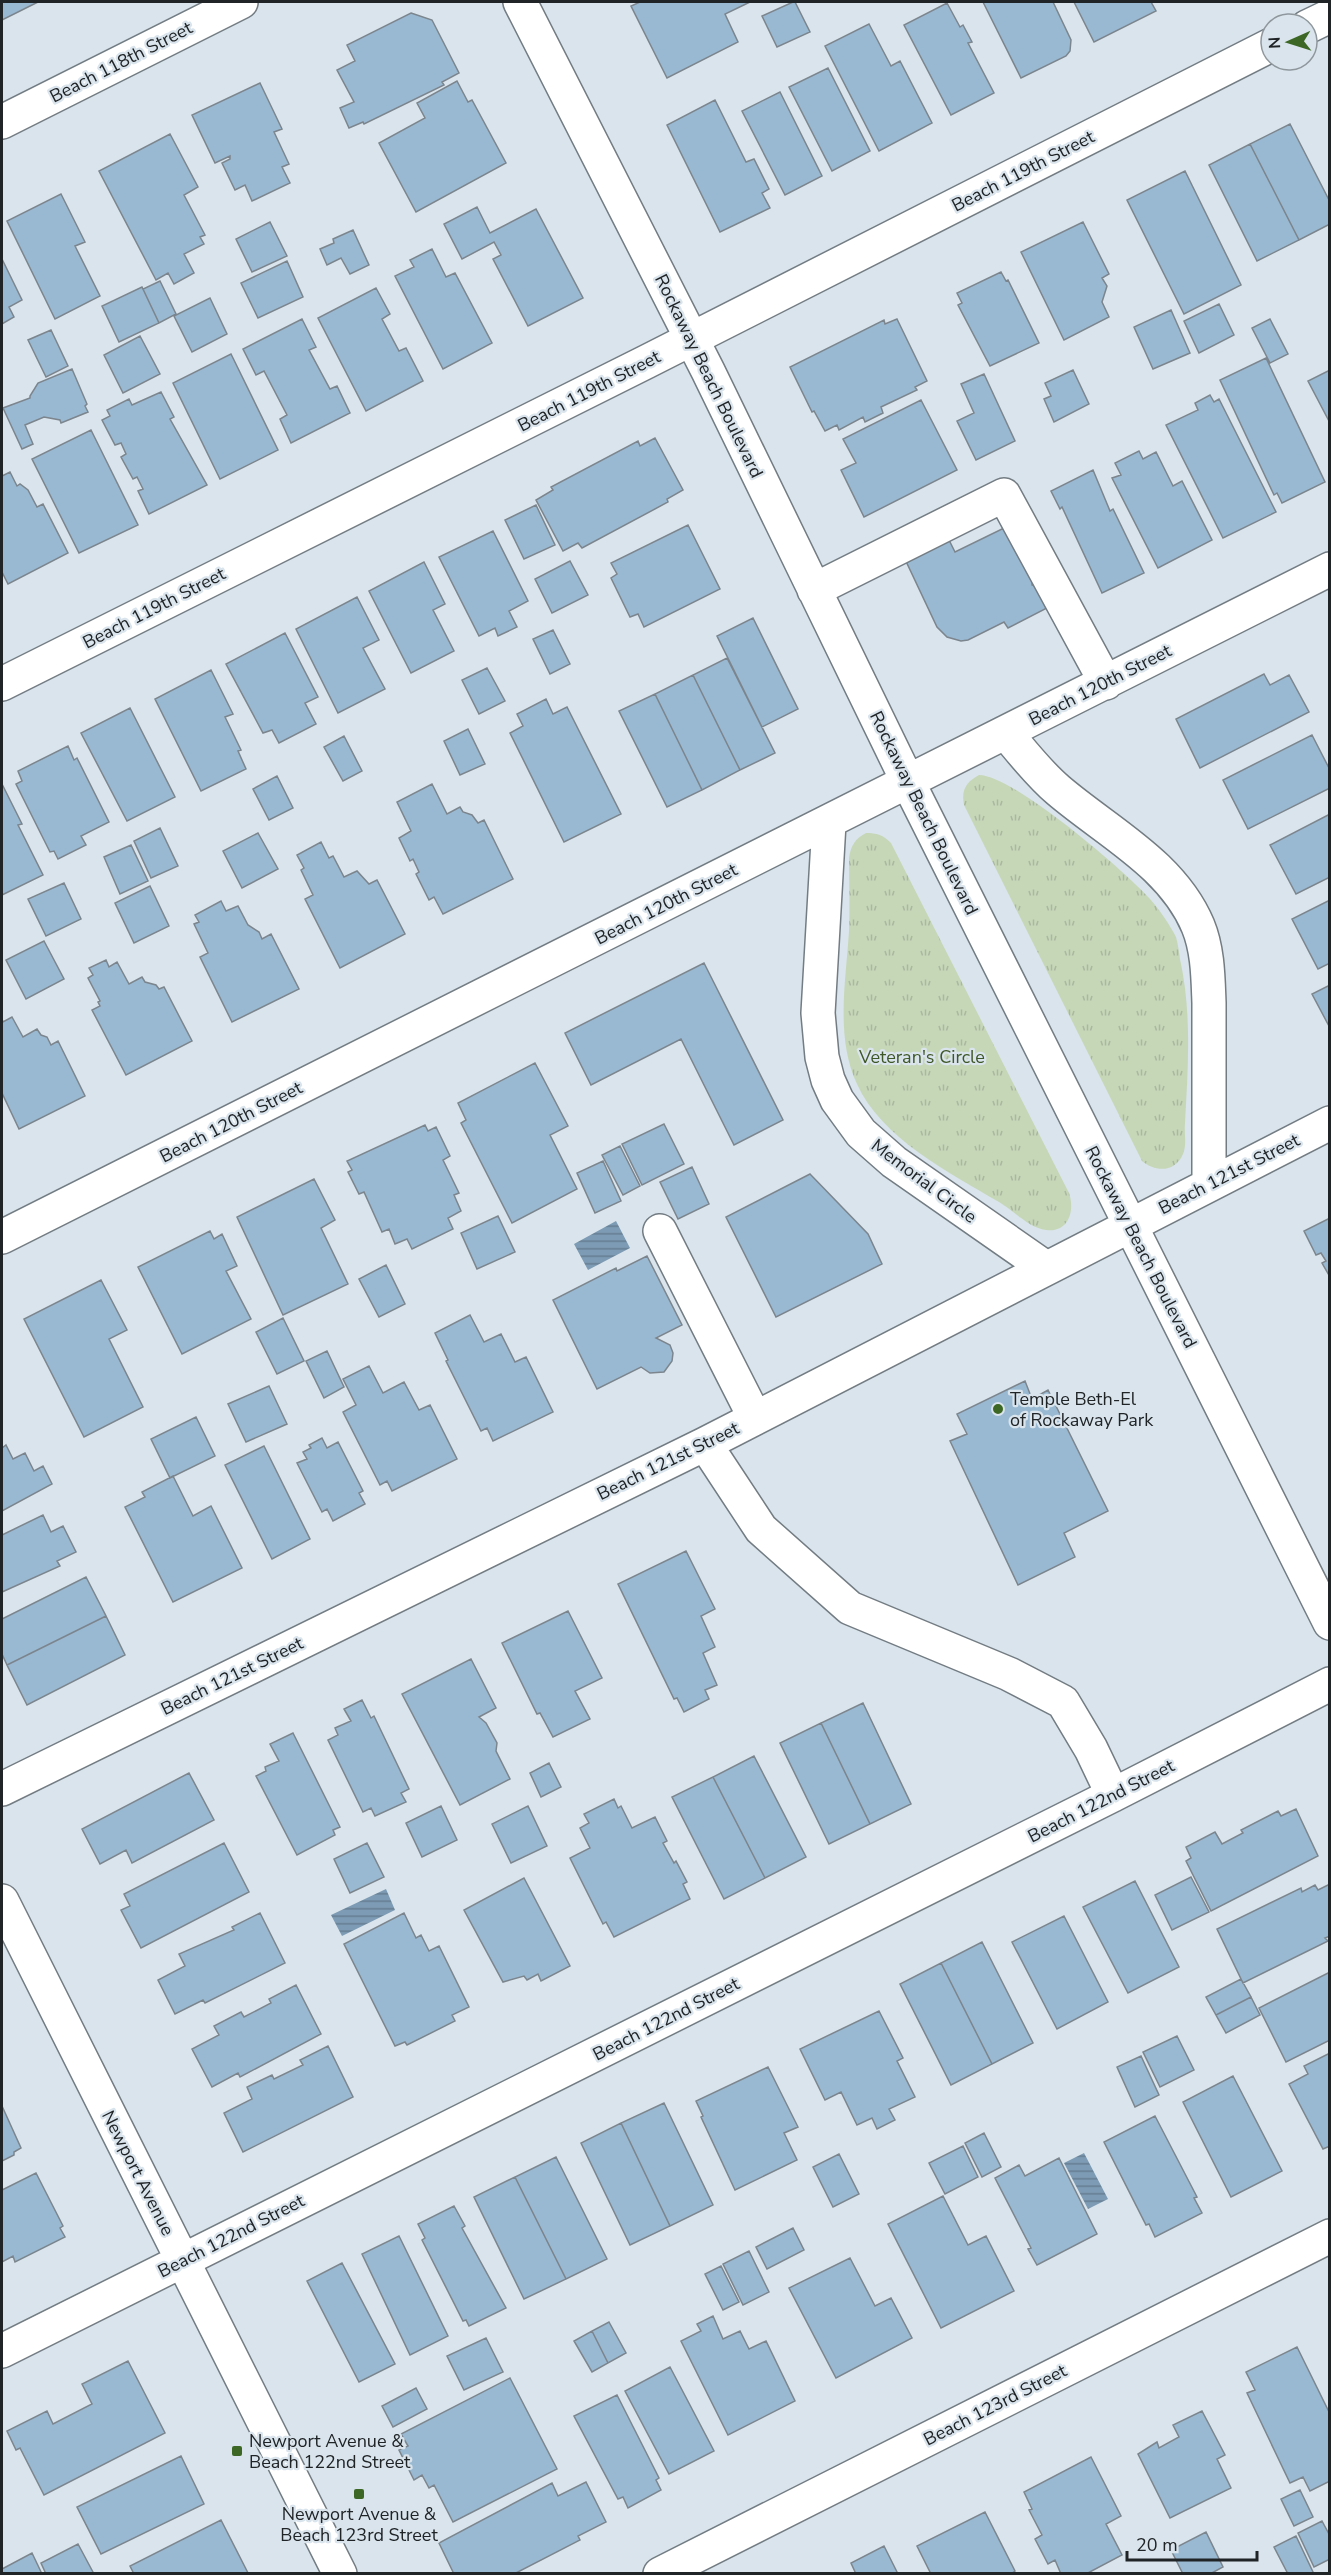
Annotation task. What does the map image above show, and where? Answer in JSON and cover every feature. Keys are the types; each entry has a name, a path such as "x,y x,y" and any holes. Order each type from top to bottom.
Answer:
{"street":[{"name":"Beach 118th Street","path":"2,122 241,2"},
{"name":"Rockaway Beach Boulevard","path":"520,2 692,339 908,782 1329,1623"},
{"name":"Beach 119th Street","path":"2,684 692,339 1259,51"},
{"path":"814,590 1004,495 1106,683"},
{"name":"Beach 120th Street","path":"2,1237 829,823 1329,569"},
{"path":"1006,733 1035,768 1058,790 1176,887 1199,928 1208,973 1209,1183"},
{"name":"Memorial Circle","path":"829,823 818,1014 822,1057 828,1080 837,1100 861,1133 894,1162 1046,1268"},
{"name":"Beach 121st Street","path":"2,1789 705,1444 1329,1123"},
{"path":"660,1231 755,1418"},
{"path":"705,1444 760,1529 850,1608 1009,1674 1063,1702 1091,1749 1113,1795"},
{"name":"Beach 122nd Street","path":"2,2351 1113,1795 1329,1684"},
{"name":"Newport Avenue","path":"2,1901 340,2574"},
{"name":"Beach 123rd Street","path":"660,2574 1329,2236"}],"green space":[{"path":"979,775 995,779 1017,790 1094,847 1150,899 1176,937 1184,979 1188,1020 1188,1062 1185,1147 1175,1165 1159,1169 1142,1161 964,805 963,795 966,787"},
{"name":"Veteran's Circle","path":"866,833 880,835 891,843 1069,1193 1070,1213 1065,1224 1060,1228 1046,1230 1033,1226 999,1202 919,1153 883,1121 868,1103 857,1084 846,1047 844,989 849,922 849,858 854,843"}],"water":[{"path":"616,1221 630,1248 588,1270 574,1244"},
{"path":"386,1889 395,1910 342,1936 331,1915"},
{"path":"1084,2153 1108,2199 1088,2209 1064,2163"}],"building":[{"path":"2,2 38,2 2,20"},
{"path":"640,2 750,2 725,14 738,42 667,78 631,6"},
{"path":"793,2 810,32 777,47 762,16"},
{"path":"983,2 1053,2 1071,40 1070,51 1066,56 1021,78"},
{"path":"1074,2 1151,2 1156,11 1094,42"},
{"path":"947,3 960,27 963,25 972,42 968,43 994,93 951,115 904,25"},
{"path":"411,13 432,20 459,73 442,82 444,85 364,124 363,122 349,128 340,108 354,102 337,70 355,61 347,45"},
{"path":"869,24 891,66 900,61 932,123 879,151 825,46"},
{"path":"828,68 870,151 832,171 789,87"},
{"path":"457,81 468,102 472,100 506,163 416,212 379,143 425,118 417,103"},
{"path":"260,83 282,129 274,132 289,164 282,167 290,183 252,201 245,185 235,190 222,163 230,159 230,156 215,163 192,115"},
{"path":"780,92 822,176 785,195 742,111"},
{"path":"715,100 746,162 754,159 769,189 762,193 770,208 720,232 667,125"},
{"path":"1290,124 1330,202 1330,224 1299,240 1250,144"},
{"path":"170,134 198,187 184,195 205,235 200,237 204,244 184,254 194,273 174,284 168,273 156,280 99,171"},
{"path":"1250,144 1299,240 1257,261 1209,165"},
{"path":"1185,171 1241,285 1184,314 1127,200"},
{"path":"61,194 85,242 75,246 100,296 55,319 7,221"},
{"path":"477,207 490,233 536,209 583,298 528,326 493,259 501,255 494,242 462,259 444,224"},
{"path":"270,222 287,256 252,272 236,239"},
{"path":"1083,222 1109,274 1102,278 1107,286 1102,302 1109,317 1064,340 1021,252"},
{"path":"353,230 369,265 350,274 341,258 327,265 320,249 334,243 333,239"},
{"path":"432,249 446,277 455,273 492,343 443,369 395,276 414,267 410,260"},
{"path":"2,259 22,300 9,307 14,317 2,324"},
{"path":"287,261 303,297 258,318 241,283"},
{"path":"1001,272 1006,281 1008,280 1039,343 990,366 958,305 962,303 957,293"},
{"path":"160,281 176,314 159,323 143,289"},
{"path":"142,287 159,323 119,342 102,306"},
{"path":"376,288 390,314 382,319 399,351 406,348 423,381 366,411 318,318"},
{"path":"210,298 227,334 192,352 174,316"},
{"path":"1219,304 1234,335 1199,353 1184,321"},
{"path":"1171,310 1190,353 1153,369 1134,327"},
{"path":"302,319 316,347 309,350 330,389 337,386 350,413 291,443 280,419 287,415 264,371 256,375 243,349"},
{"path":"897,319 927,381 915,387 917,390 881,407 883,413 865,422 863,417 839,430 837,425 825,431 814,411 812,412 790,367 884,320 885,324"},
{"path":"1270,319 1288,354 1270,363 1252,328"},
{"path":"51,330 68,366 46,377 28,340"},
{"path":"140,336 160,374 123,393 104,355"},
{"path":"231,354 278,450 220,479 173,383"},
{"path":"1266,358 1325,482 1282,503 1277,493 1274,495 1220,380"},
{"path":"72,369 87,404 85,406 88,412 61,423 60,420 44,417 25,425 33,444 22,449 3,408 30,398 38,383"},
{"path":"1073,370 1089,404 1054,422 1044,399 1051,396 1045,383"},
{"path":"1330,370 1330,423 1308,381"},
{"path":"984,374 1015,441 976,460 957,421 974,413 961,384"},
{"path":"161,392 174,417 170,419 207,485 149,514 138,491 143,489 137,477 133,479 121,457 126,454 121,443 115,445 102,420 110,416 107,410 129,399 132,405"},
{"path":"1210,395 1214,402 1219,399 1276,512 1223,538 1166,425 1198,410 1195,403"},
{"path":"921,400 957,470 864,517 841,470 856,463 843,439"},
{"path":"91,430 138,525 79,553 32,459"},
{"path":"655,438 683,490 667,499 668,502 582,548 578,543 563,551 536,500 553,490 551,487 638,441 640,446"},
{"path":"1139,451 1143,459 1156,452 1173,486 1182,481 1212,540 1158,568 1112,478 1121,475 1115,463"},
{"path":"1093,470 1110,511 1113,509 1144,573 1102,593 1062,507 1060,509 1051,491"},
{"path":"10,472 17,486 20,484 28,490 37,507 43,504 68,553 8,584 2,572 2,476"},
{"path":"536,505 555,545 524,559 505,520"},
{"path":"688,525 720,589 644,627 638,614 630,617 611,578 617,574 611,563"},
{"path":"1004,528 1019,558 1026,563 1033,575 1032,585 1036,586 1047,608 1008,628 1004,622 968,640 961,641 947,637 937,627 904,557 947,536 955,552"},
{"path":"493,531 528,601 509,611 517,627 498,636 495,628 479,636 439,557"},
{"path":"570,561 588,595 552,613 535,579"},
{"path":"424,562 445,604 433,610 454,651 411,673 369,591"},
{"path":"357,597 379,640 363,648 385,689 338,713 296,629"},
{"path":"753,618 798,709 762,727 717,636"},
{"path":"553,630 570,664 550,674 533,639"},
{"path":"285,633 318,697 305,703 316,724 279,743 272,730 263,733 226,664"},
{"path":"727,658 775,753 740,770 693,675"},
{"path":"487,668 505,701 479,714 462,680"},
{"path":"211,670 233,714 225,717 241,750 238,751 246,769 201,791 155,699"},
{"path":"1264,674 1270,685 1289,675 1309,712 1200,768 1176,719"},
{"path":"693,675 740,770 702,790 655,694"},
{"path":"655,694 702,790 667,807 619,711"},
{"path":"546,699 553,714 567,707 621,814 564,842 510,733 523,726 517,714"},
{"path":"130,708 175,797 127,821 81,733"},
{"path":"468,729 485,764 460,775 444,741"},
{"path":"1312,735 1330,770 1330,788 1248,829 1223,780"},
{"path":"344,736 362,771 343,781 324,747"},
{"path":"68,746 74,760 77,758 109,822 81,836 86,845 58,859 54,851 50,852 16,784 22,781 18,771"},
{"path":"277,776 293,808 269,820 253,789"},
{"path":"2,784 22,824 18,825 43,875 2,895"},
{"path":"432,784 447,814 460,807 463,812 472,815 478,823 484,820 513,879 443,914 434,897 429,900 416,874 419,872 413,859 410,861 399,838 411,831 397,802"},
{"path":"1330,814 1330,877 1296,894 1270,845"},
{"path":"160,828 178,866 151,878 134,841"},
{"path":"258,833 278,869 242,888 223,851"},
{"path":"321,842 329,858 333,856 344,877 357,871 369,884 377,880 405,934 340,968 305,899 313,895 301,870 304,868 297,855"},
{"path":"131,845 148,881 120,894 104,857"},
{"path":"64,883 81,919 46,936 28,899"},
{"path":"150,886 169,926 134,943 115,903"},
{"path":"1330,900 1330,963 1318,969 1292,919"},
{"path":"221,901 226,911 238,906 248,925 259,932 262,939 271,934 299,989 232,1022 200,957 208,953 194,924 199,922 195,915"},
{"path":"44,941 64,979 26,999 6,960"},
{"path":"106,960 109,967 117,962 129,984 142,977 145,982 156,985 159,989 164,987 192,1041 126,1075 92,1010 100,1006 98,1002 100,1001 88,978 93,975 89,968"},
{"path":"704,963 783,1120 734,1145 681,1039 591,1085 565,1033"},
{"path":"1330,985 1330,1028 1312,994"},
{"path":"12,1017 23,1037 37,1029 41,1035 47,1037 51,1045 58,1041 85,1096 19,1129 2,1093 2,1019 3,1022"},
{"path":"535,1063 568,1126 550,1135 577,1189 512,1223 461,1123 466,1120 458,1103"},
{"path":"664,1124 684,1164 642,1185 622,1144"},
{"path":"425,1125 428,1131 436,1127 450,1156 443,1160 459,1193 454,1195 461,1211 448,1218 453,1229 412,1249 407,1239 395,1244 389,1229 382,1232 364,1192 359,1194 348,1172 352,1170 347,1161"},
{"path":"620,1146 640,1186 623,1195 602,1155"},
{"path":"603,1161 621,1201 595,1213 577,1173"},
{"path":"692,1167 709,1204 678,1219 660,1182"},
{"path":"810,1174 868,1234 882,1264 776,1317 726,1217"},
{"path":"314,1179 335,1220 321,1228 348,1284 283,1315 237,1217"},
{"path":"498,1216 515,1252 477,1269 461,1233"},
{"path":"1330,1218 1330,1277 1322,1263 1326,1261 1321,1253 1316,1255 1304,1231"},
{"path":"210,1231 214,1239 222,1234 237,1266 226,1271 251,1319 182,1354 138,1267"},
{"path":"647,1256 682,1325 656,1338 670,1345 673,1353 672,1361 664,1372 650,1373 641,1367 597,1389 553,1300 616,1268 617,1271"},
{"path":"386,1265 405,1304 379,1317 359,1279"},
{"path":"101,1280 127,1330 109,1339 143,1407 84,1437 24,1319"},
{"path":"470,1315 484,1342 501,1334 515,1362 526,1357 553,1412 493,1441 487,1428 481,1431 446,1361 448,1360 435,1333"},
{"path":"283,1318 304,1361 277,1374 256,1332"},
{"path":"327,1351 344,1387 324,1398 306,1361"},
{"path":"369,1366 383,1393 404,1382 419,1410 430,1405 457,1459 392,1491 387,1481 380,1485 343,1412 356,1405 343,1379"},
{"path":"1025,1381 1032,1399 1048,1390 1108,1511 1064,1533 1075,1557 1018,1585 950,1441 967,1434 957,1414"},
{"path":"269,1386 287,1424 246,1442 228,1404"},
{"path":"196,1417 215,1456 170,1478 151,1439"},
{"path":"322,1438 327,1448 338,1442 363,1491 359,1493 365,1504 333,1521 327,1509 322,1512 297,1463 307,1459 303,1452 311,1448 309,1445"},
{"path":"6,1445 13,1459 25,1453 34,1471 43,1466 52,1484 2,1511 2,1448"},
{"path":"264,1446 310,1539 272,1559 225,1465"},
{"path":"173,1476 193,1516 211,1506 242,1568 173,1602 125,1507 145,1497 142,1492"},
{"path":"43,1515 51,1532 63,1526 76,1552 57,1561 60,1566 2,1592 2,1535"},
{"path":"686,1551 715,1609 701,1616 715,1647 703,1653 717,1685 705,1690 709,1699 684,1712 677,1698 674,1699 618,1584"},
{"path":"86,1577 106,1616 7,1665 2,1654 2,1619"},
{"path":"568,1611 602,1678 575,1691 590,1719 553,1737 540,1713 537,1714 502,1643"},
{"path":"106,1616 125,1655 27,1705 7,1665"},
{"path":"471,1659 496,1708 479,1717 486,1723 497,1743 496,1751 510,1779 460,1805 402,1694"},
{"path":"362,1700 371,1718 374,1716 409,1789 401,1793 406,1802 375,1816 371,1808 363,1812 328,1740 338,1735 335,1728 351,1721 344,1709"},
{"path":"863,1703 911,1804 870,1824 821,1723"},
{"path":"821,1723 870,1824 829,1844 780,1743"},
{"path":"293,1733 340,1827 333,1830 335,1835 297,1855 256,1776 266,1771 265,1767 279,1761 270,1744"},
{"path":"754,1756 806,1857 765,1878 713,1777"},
{"path":"549,1763 561,1787 541,1797 530,1773"},
{"path":"189,1773 214,1820 132,1863 126,1850 100,1864 82,1829"},
{"path":"713,1777 765,1878 724,1899 672,1797"},
{"path":"614,1799 618,1808 621,1806 632,1828 655,1817 667,1841 663,1843 687,1882 683,1884 690,1899 614,1937 606,1922 603,1924 570,1858 590,1848 580,1828 589,1823 584,1814"},
{"path":"441,1806 457,1840 422,1857 406,1823"},
{"path":"528,1806 547,1846 511,1863 492,1824"},
{"path":"1296,1809 1318,1856 1211,1911 1186,1861 1191,1858 1186,1847 1215,1832 1222,1844 1243,1833 1241,1830 1278,1811 1281,1816"},
{"path":"224,1843 249,1892 141,1948 121,1910 130,1906 124,1894"},
{"path":"367,1843 384,1877 350,1893 334,1859"},
{"path":"1191,1877 1209,1912 1172,1930 1155,1895"},
{"path":"524,1878 570,1966 541,1981 538,1974 527,1980 524,1976 503,1982 464,1910"},
{"path":"1135,1881 1179,1967 1128,1993 1083,1907"},
{"path":"1330,1884 1330,1936 1325,1938 1328,1941 1243,1983 1217,1929 1301,1888 1302,1892 1315,1885 1318,1890"},
{"path":"260,1913 285,1963 205,2003 203,2000 175,2014 158,1980 185,1966 179,1954 234,1930 232,1927"},
{"path":"404,1913 416,1938 421,1935 429,1951 439,1946 469,2007 452,2015 455,2021 407,2045 405,2042 395,2046 344,1944"},
{"path":"1064,1916 1108,2002 1057,2029 1012,1942"},
{"path":"982,1942 1033,2043 992,2064 941,1963"},
{"path":"941,1963 992,2064 951,2085 900,1984"},
{"path":"1330,1972 1330,2040 1286,2062 1259,2008"},
{"path":"1241,1979 1251,1997 1216,2015 1206,1997"},
{"path":"296,1985 321,2034 240,2077 238,2073 212,2087 192,2049 219,2035 214,2026 241,2012 244,2017 271,2003 269,1999"},
{"path":"1251,1997 1260,2015 1226,2033 1216,2015"},
{"path":"879,2011 903,2058 897,2061 915,2097 889,2109 895,2120 877,2129 872,2118 857,2125 841,2092 825,2100 800,2049"},
{"path":"1177,2036 1194,2070 1160,2087 1143,2052"},
{"path":"328,2046 353,2097 243,2152 224,2113 252,2099 247,2087 272,2075 274,2079 303,2065 300,2060"},
{"path":"1330,2053 1330,2146 1323,2149 1289,2084 1308,2074 1304,2066"},
{"path":"1141,2056 1159,2095 1135,2107 1117,2067"},
{"path":"768,2067 798,2127 784,2133 797,2160 735,2190 701,2117 703,2116 696,2101"},
{"path":"1233,2076 1282,2171 1231,2197 1183,2102"},
{"path":"664,2103 713,2205 670,2226 621,2123"},
{"path":"2,2106 21,2148 14,2152 14,2155 2,2161"},
{"path":"1155,2116 1197,2197 1194,2198 1202,2213 1155,2237 1149,2224 1146,2225 1104,2142"},
{"path":"621,2123 670,2226 630,2245 581,2143"},
{"path":"984,2133 1001,2167 982,2177 965,2143"},
{"path":"963,2146 978,2177 945,2194 929,2163"},
{"path":"839,2154 859,2194 833,2207 813,2167"},
{"path":"556,2157 607,2259 566,2279 515,2177"},
{"path":"1059,2158 1097,2234 1037,2265 1028,2249 1031,2248 995,2178 1019,2165 1025,2176"},
{"path":"36,2173 63,2226 60,2228 65,2237 15,2262 13,2256 2,2262 2,2190"},
{"path":"515,2177 566,2279 524,2299 474,2197"},
{"path":"943,2196 968,2245 986,2236 1014,2291 941,2328 888,2224"},
{"path":"454,2206 465,2226 462,2228 506,2308 469,2326 466,2320 463,2321 422,2240 425,2238 418,2224"},
{"path":"793,2228 804,2250 767,2269 756,2247"},
{"path":"399,2236 448,2336 410,2355 362,2254"},
{"path":"749,2251 769,2292 743,2305 723,2264"},
{"path":"850,2258 875,2306 891,2298 912,2338 836,2378 789,2288"},
{"path":"342,2263 395,2364 359,2382 307,2281"},
{"path":"721,2266 739,2302 723,2310 705,2274"},
{"path":"713,2316 723,2339 740,2331 749,2349 766,2341 795,2401 728,2435 681,2341 701,2331 697,2324"},
{"path":"609,2322 626,2353 608,2363 592,2331"},
{"path":"592,2331 608,2363 592,2372 574,2341"},
{"path":"486,2338 503,2372 464,2390 447,2356"},
{"path":"1297,2347 1330,2414 1330,2481 1310,2491 1303,2477 1290,2483 1247,2393 1255,2390 1246,2372"},
{"path":"128,2361 165,2433 44,2495 20,2448 16,2450 7,2431 47,2411 53,2424 92,2404 82,2384"},
{"path":"670,2367 714,2451 669,2474 625,2391"},
{"path":"510,2378 557,2469 453,2522 434,2485 429,2488 422,2475 414,2480 399,2450 408,2446 401,2434"},
{"path":"416,2388 427,2409 393,2427 382,2406"},
{"path":"617,2395 659,2478 656,2480 661,2490 628,2508 623,2497 618,2499 574,2416"},
{"path":"1202,2411 1225,2455 1217,2459 1231,2488 1170,2518 1138,2454 1157,2442 1159,2448 1179,2437 1173,2425"},
{"path":"181,2456 204,2504 101,2554 77,2507"},
{"path":"1091,2457 1121,2516 1106,2524 1122,2555 1086,2574 1061,2574 1055,2560 1048,2564 1035,2539 1042,2535 1029,2510 1032,2509 1024,2492"},
{"path":"586,2482 606,2522 578,2536 580,2540 514,2574 454,2574 439,2543 552,2483 558,2496"},
{"path":"1300,2490 1313,2517 1294,2526 1281,2499"},
{"path":"985,2512 1015,2571 1011,2574 931,2574 917,2546"},
{"path":"221,2520 248,2573 134,2574 130,2566"},
{"path":"1322,2521 1330,2536 1330,2559 1314,2567 1298,2533"},
{"path":"1206,2532 1223,2567 1210,2574 1183,2574 1171,2550"},
{"path":"1296,2536 1313,2572 1310,2574 1288,2574 1274,2547"},
{"path":"78,2544 94,2574 46,2574 41,2563"},
{"path":"884,2546 898,2574 856,2574 851,2563"},
{"path":"32,2553 42,2574 2,2574 2,2569"}],"place":[{"name":"Temple Beth-El of Rockaway Park","path":"998,1409"},
{"name":"Newport Avenue & Beach 122nd Street","path":"237,2451"},
{"name":"Newport Avenue & Beach 123rd Street","path":"359,2494"}]}
